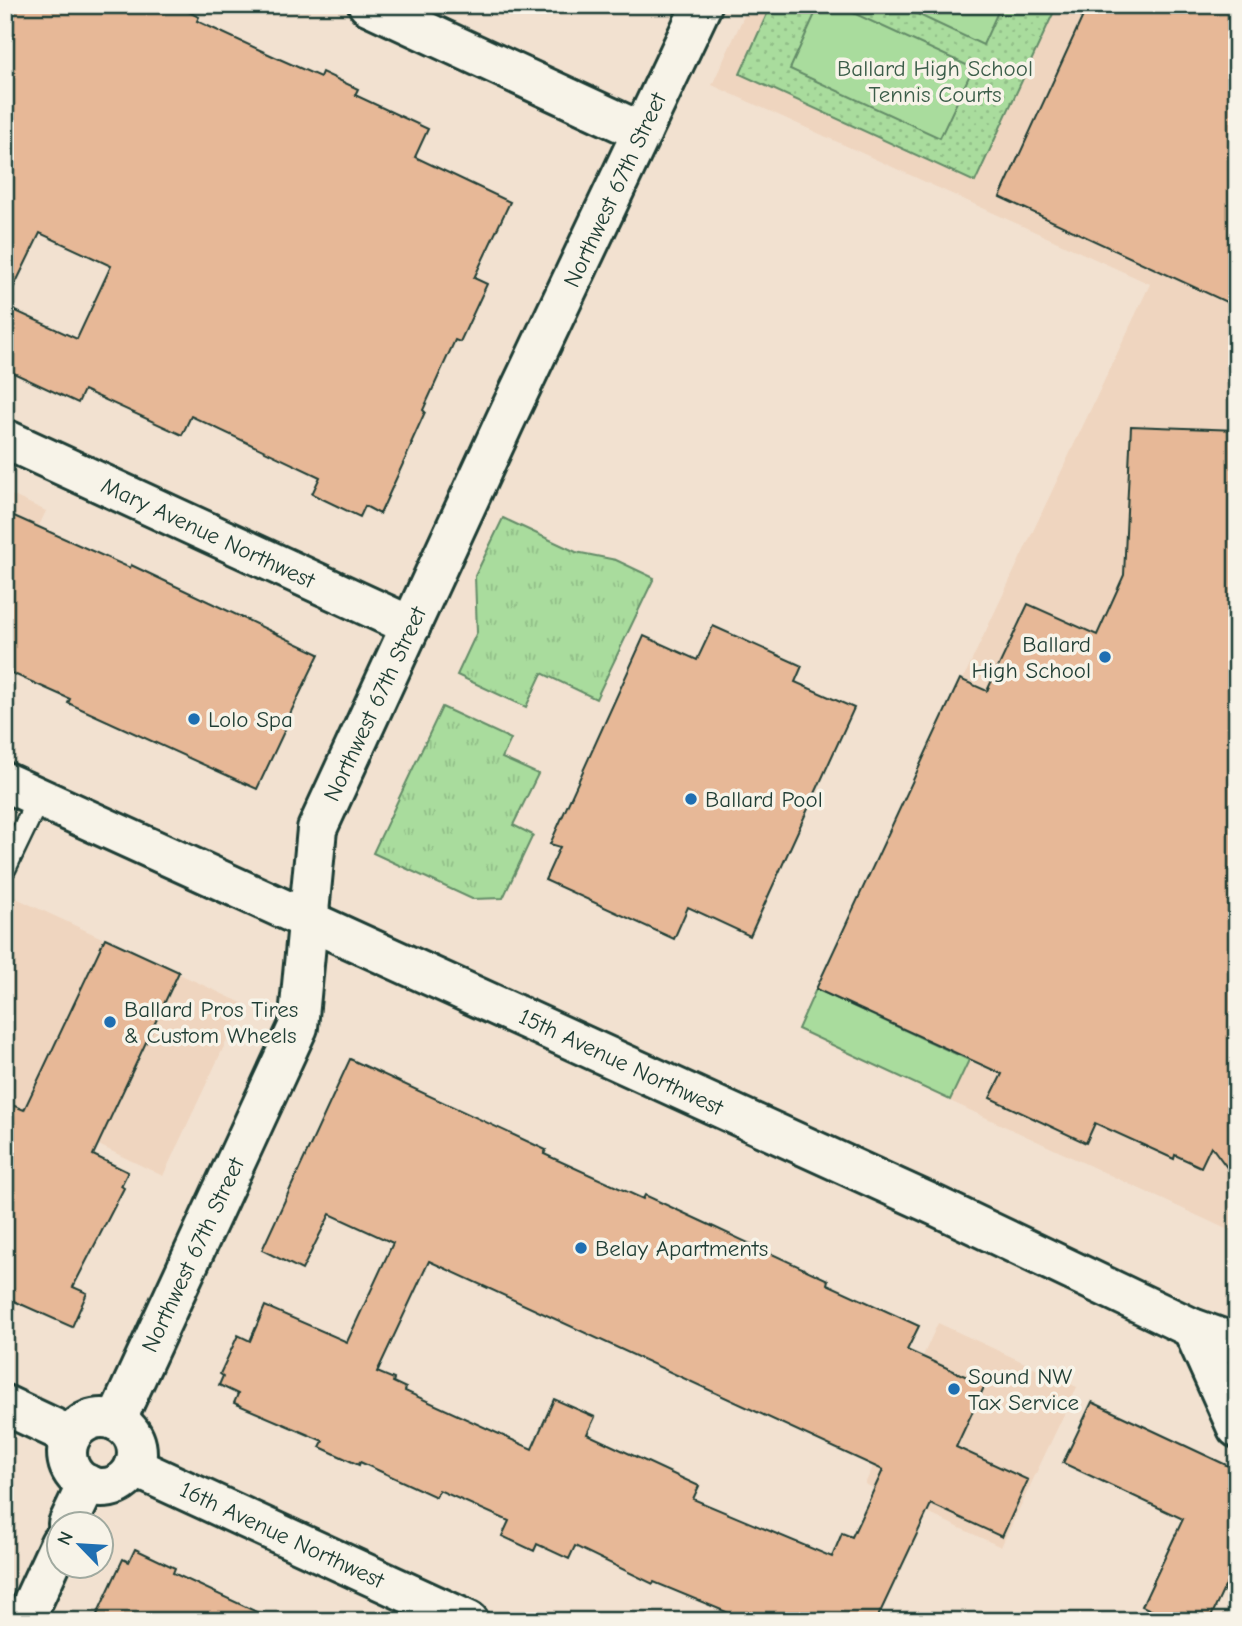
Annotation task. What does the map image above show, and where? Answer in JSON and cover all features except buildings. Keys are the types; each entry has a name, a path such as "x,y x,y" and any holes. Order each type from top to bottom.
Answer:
{"street":[{"path":"368,5 642,132"},
{"name":"Northwest 67th Street","path":"116,1421 298,1027 317,829 505,421 702,5"},
{"name":"Mary Avenue Northwest","path":"5,439 411,626"},
{"name":"15th Avenue Northwest","path":"22,789 936,1206 1192,1328 1237,1344"},
{"path":"1192,1328 1237,1428"},
{"path":"5,1405 71,1436"},
{"path":"103,1417 116,1421 131,1433 135,1443 137,1455 134,1467 127,1477 117,1484 105,1488 87,1484 73,1473 68,1462 66,1452 71,1436 82,1424 92,1419 103,1417"},
{"name":"16th Avenue Northwest","path":"134,1467 469,1621"},
{"path":"75,1510 87,1484"},
{"path":"24,1621 46,1574"}],"lane":[{"path":"5,868 22,789"}],"shaded area":[{"name":"Ballard High School","path":"749,5 1237,5 1237,1234 797,1030 1150,284 712,85"},
{"path":"5,492 46,511 5,598"},
{"path":"5,893 244,1004 163,1176 5,1100"},
{"path":"938,1323 1077,1387 1001,1547 865,1484"}],"green space":[{"name":"Ballard High School Tennis Courts","path":"771,5 1057,5 975,182 740,74"},
{"path":"819,5 836,5 973,68 940,138 790,69"},
{"path":"898,5 1001,5 983,45"},
{"path":"503,518 576,552 616,560 654,578 596,699 542,673 526,707 457,675 477,632 475,576"},
{"path":"442,707 511,739 502,758 538,774 513,825 533,835 503,898 472,899 373,853"},
{"path":"816,989 969,1060 950,1100 798,1029"}],"place":[{"name":"Ballard High School","path":"1105,657"},
{"name":"Lolo Spa","path":"194,719"},
{"name":"Ballard Pool","path":"691,799"},
{"name":"Ballard Pros Tires & Custom Wheels","path":"110,1022"},
{"name":"Belay Apartments","path":"581,1248"},
{"name":"Sound NW Tax Service","path":"954,1389"}]}
